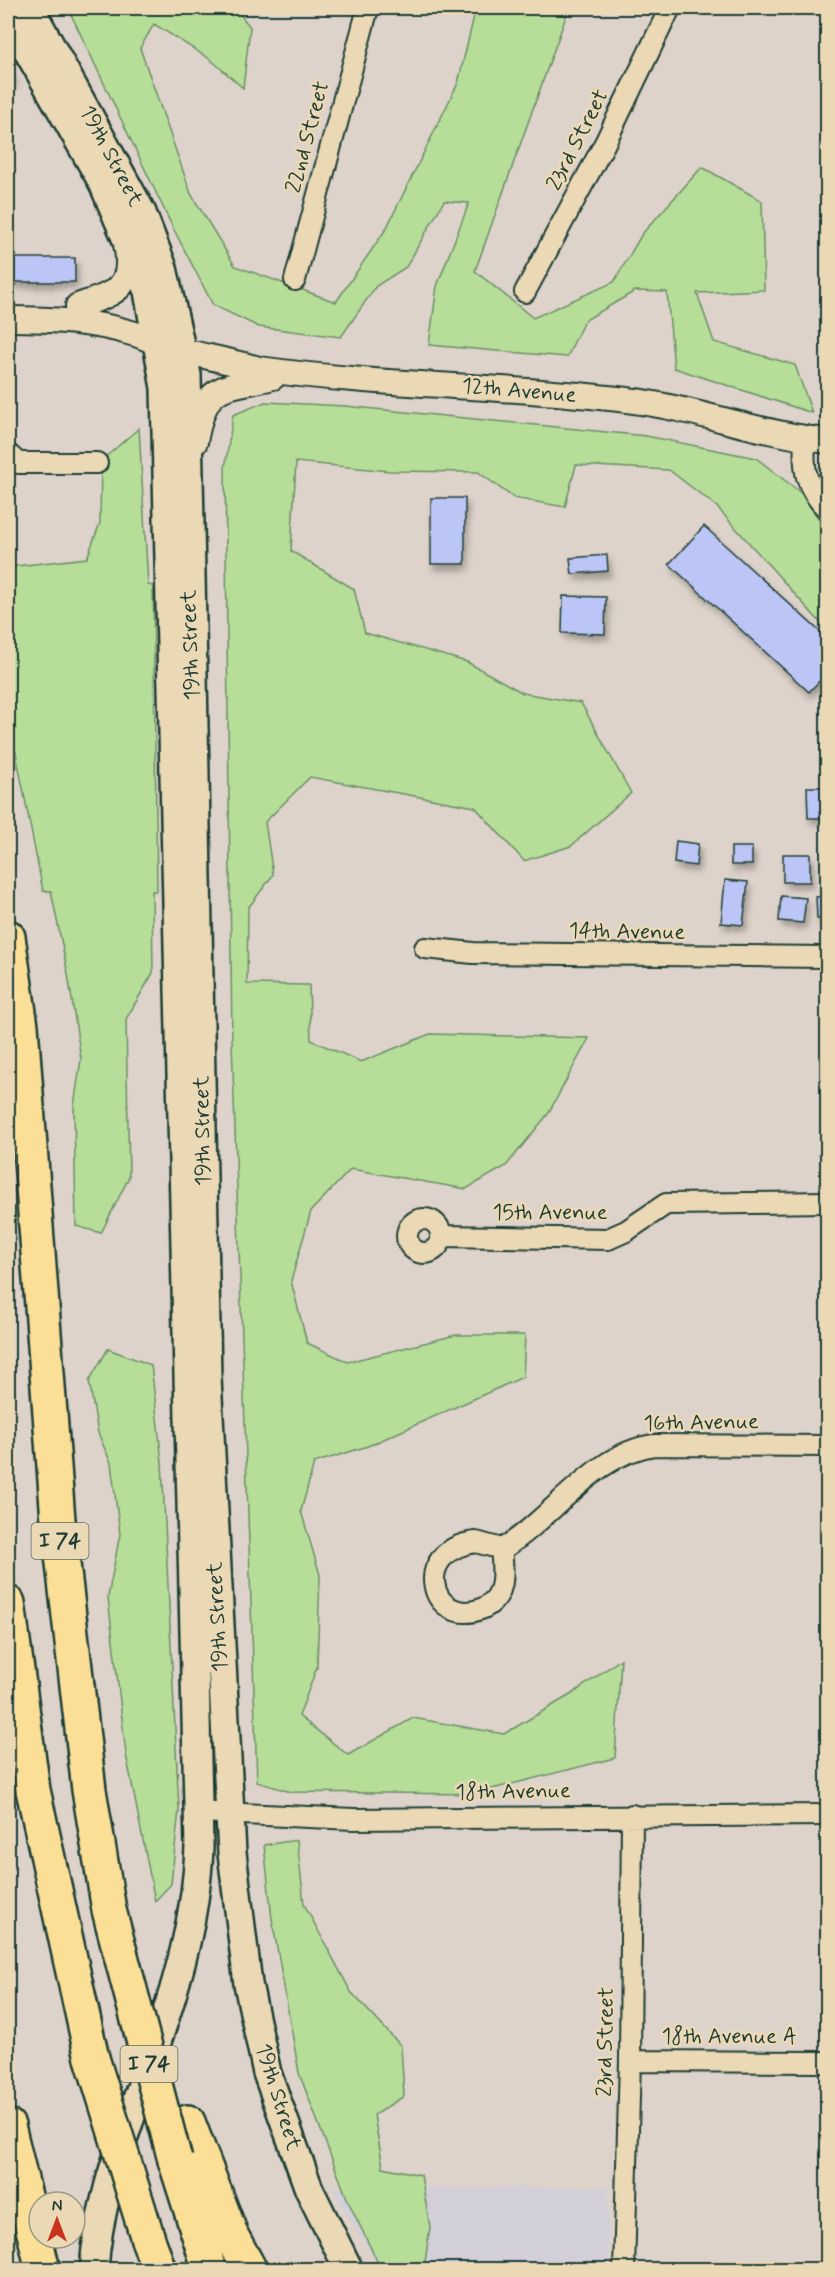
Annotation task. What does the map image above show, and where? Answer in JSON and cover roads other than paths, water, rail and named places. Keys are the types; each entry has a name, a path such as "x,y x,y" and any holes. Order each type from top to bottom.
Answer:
{"highway":[{"name":"I 74","path":"8,937 21,1026 57,1520 89,1790 109,1910 175,2160 210,2270"},
{"name":"I 74","path":"8,1603 33,1790 92,2058 159,2270"},
{"path":"124,1967 188,2122 232,2237 250,2270"},
{"path":"8,2126 43,2270"}],"main road":[{"name":"19th Street","path":"30,8 142,213 163,268 168,338 165,388 199,1812 198,1872 188,1941 105,2196 94,2270"},
{"name":"19th Street","path":"8,16 103,183 168,338 186,375 207,1378 229,1815 243,1949 267,2073 309,2189 349,2270"}],"street":[{"name":"22nd Street","path":"295,280 368,8"},
{"name":"23rd Street","path":"525,292 605,143 670,8"},
{"path":"78,306 107,296 121,286 130,264 124,233"},
{"name":"12th Avenue","path":"8,304 78,306 129,316 168,338 208,355 259,369 626,399 704,413 816,440"},
{"name":"12th Avenue","path":"8,319 67,320 168,338"},
{"path":"187,488 199,419 203,406 210,397 226,386 288,373"},
{"path":"816,440 803,467 814,496 828,510"},
{"path":"8,454 18,463 97,463"},
{"name":"14th Avenue","path":"425,948 473,953 828,957"},
{"name":"15th Avenue","path":"442,1236 608,1239 626,1231 666,1204 828,1202"},
{"name":"16th Avenue","path":"502,1549 520,1538 614,1457 637,1447 654,1445 828,1446"},
{"name":"18th Avenue","path":"199,1812 354,1819 828,1815"},
{"name":"23rd Street","path":"624,2270 630,2061 632,1815"},
{"name":"18th Avenue A","path":"630,2061 828,2062"}]}
